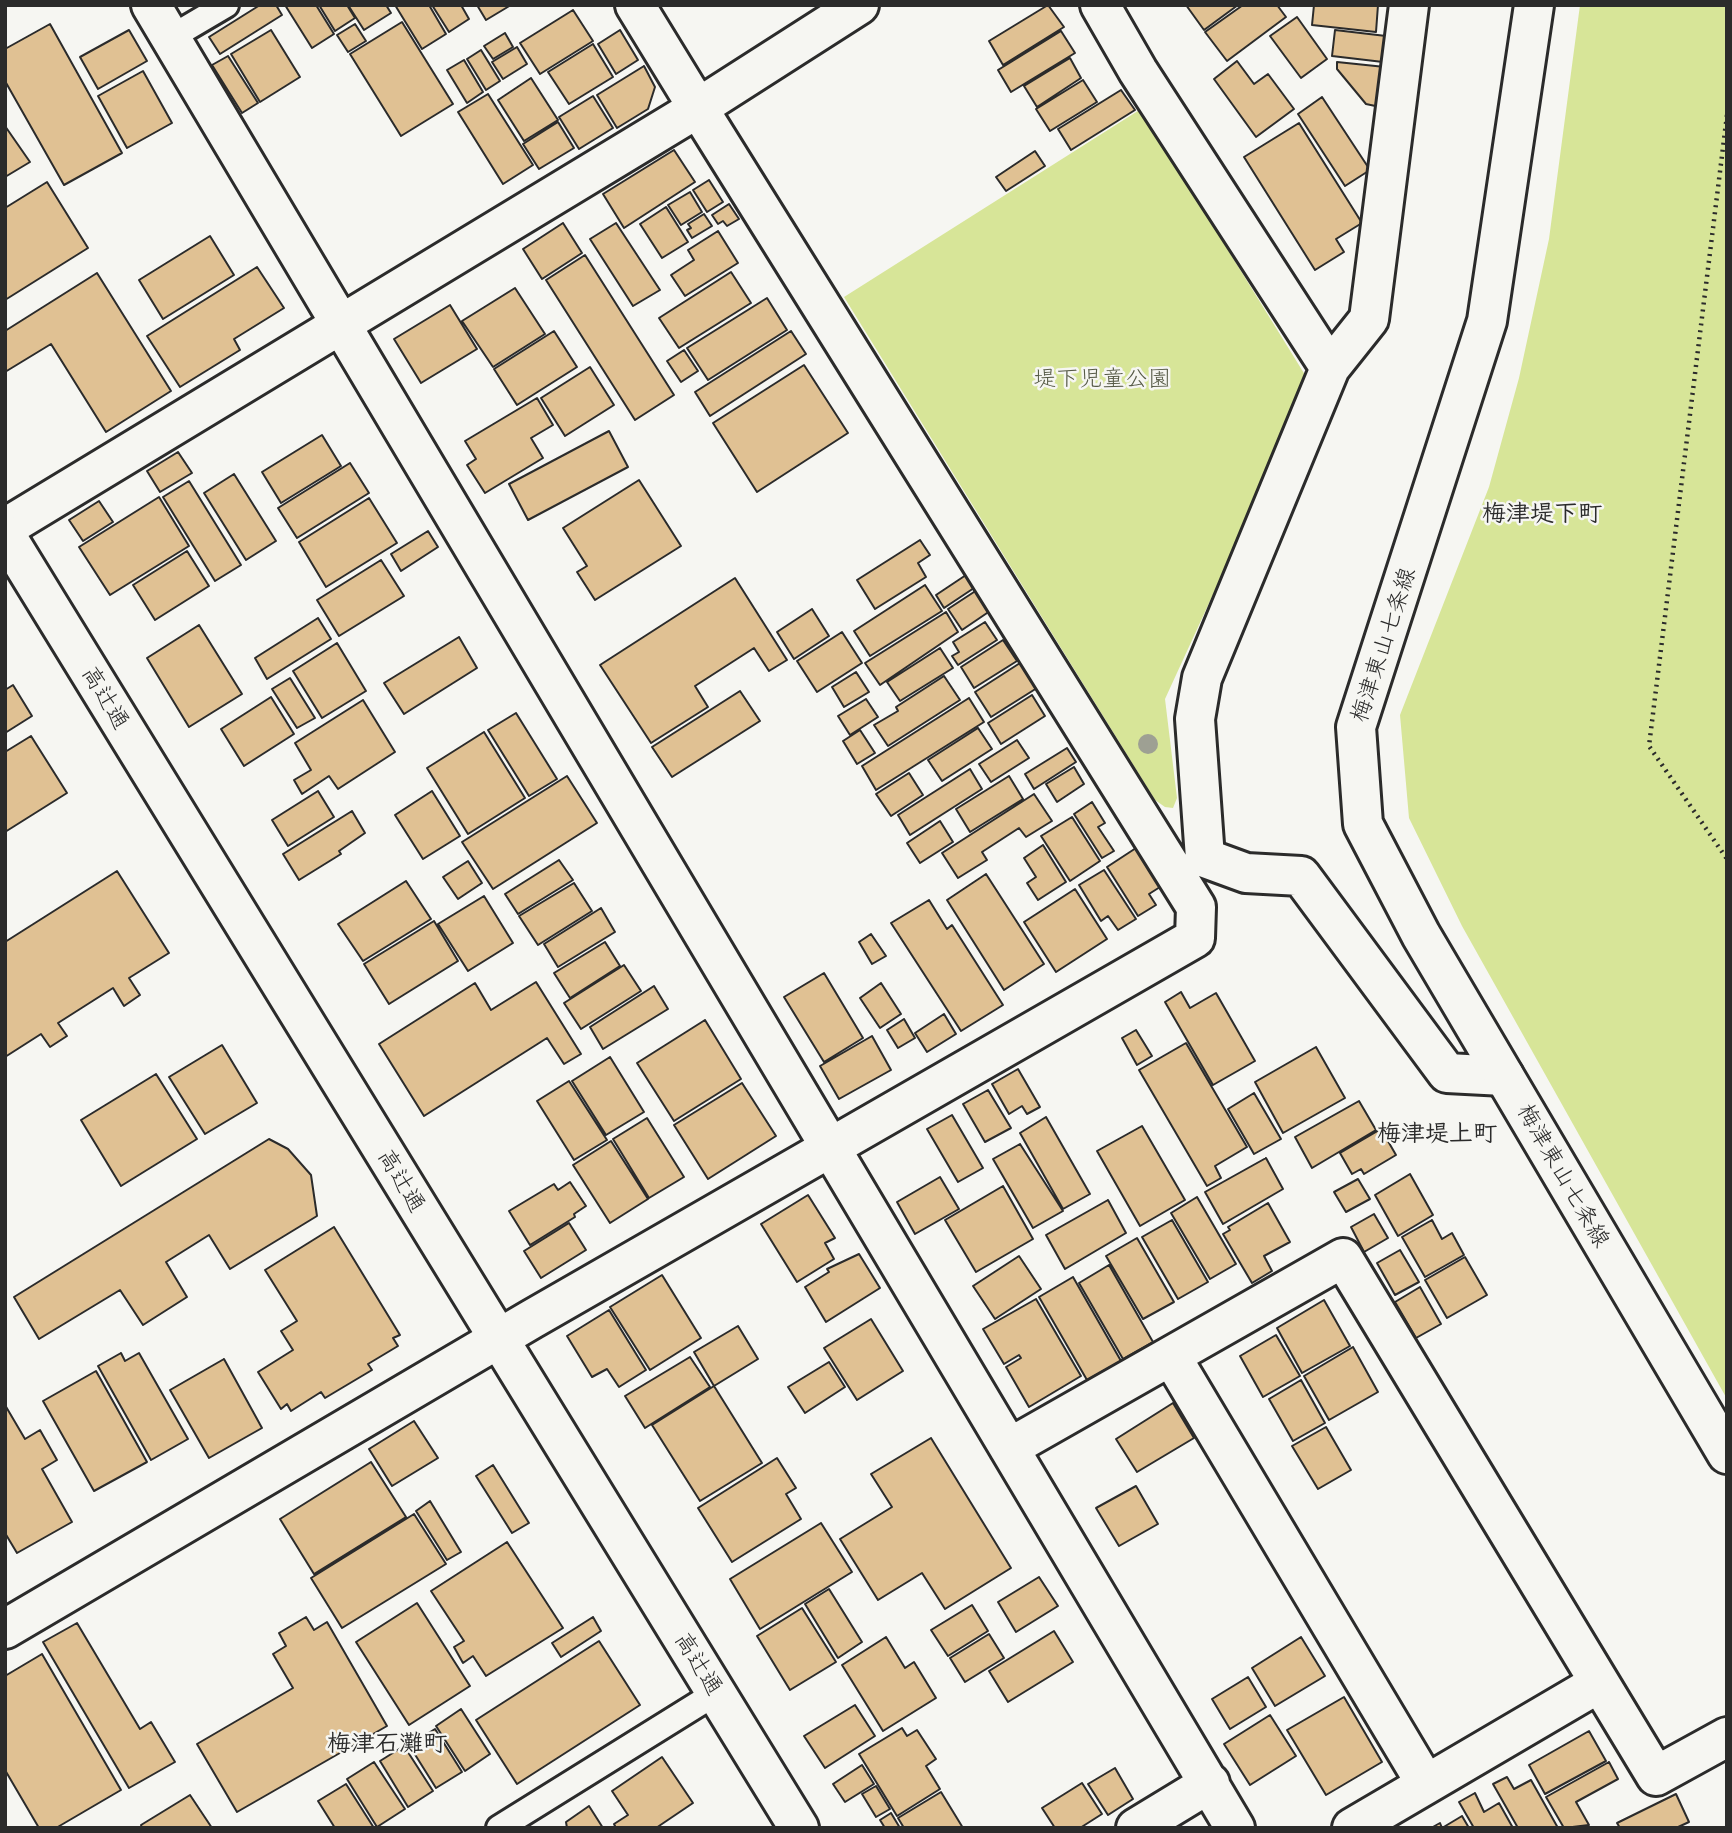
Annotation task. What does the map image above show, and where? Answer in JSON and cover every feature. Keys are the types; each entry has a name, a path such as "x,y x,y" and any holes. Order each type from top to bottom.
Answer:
{"street":[{"path":"151,5 1236,1828"},
{"path":"635,5 698,108 1190,866 1301,876 1447,1073 1504,1076"},
{"path":"5,528 698,108 859,5"},
{"path":"1100,5 1138,71 1330,368"},
{"path":"5,1629 498,1339 1195,938 1196,907 1190,866 1195,719 1202,678 1330,368 1369,319 1409,5"},
{"name":"梅津東山七条線","path":"1534,5 1487,321 1356,727 1363,824 1421,935 1727,1454"},
{"name":"高辻通","path":"11,559 498,1339 799,1828"},
{"path":"1009,1448 1343,1258 1656,1776 1727,1737"},
{"path":"1171,1356 1426,1784"},
{"path":"1352,1828 1599,1683"},
{"path":"1136,1828 1210,1783"}],"lane":[{"path":"170,38 226,5"},
{"path":"499,1828 716,1693"}],"path":[{"path":"1727,116 1649,746 1727,859"}],"green space":[{"path":"1580,5 1727,5 1727,1399 1462,926 1409,818 1400,715 1489,487 1519,378 1549,239"},
{"name":"堤下児童公園","path":"1141,109 1310,383 1165,699 1177,798 1173,808 1165,807 1155,800 844,297"}],"building":[{"path":"260,5 276,5 282,15 220,54 209,37"},
{"path":"285,5 316,5 334,34 312,48"},
{"path":"319,5 347,5 355,18 335,31"},
{"path":"348,5 386,5 391,13 364,30"},
{"path":"395,5 429,5 446,34 422,49"},
{"path":"432,5 461,5 469,19 449,32"},
{"path":"477,5 511,5 486,20"},
{"path":"1048,5 1064,27 1003,65 989,41"},
{"path":"1186,5 1238,5 1204,30"},
{"path":"1243,5 1277,5 1286,17 1227,61 1205,32"},
{"path":"1314,5 1378,5 1376,32 1312,25"},
{"path":"573,10 593,41 540,74 520,43"},
{"path":"1297,17 1327,59 1301,78 1270,36"},
{"path":"402,22 453,104 401,136 350,54"},
{"path":"50,24 122,153 64,185 5,81 5,49"},
{"path":"355,24 366,41 348,52 337,35"},
{"path":"129,30 147,61 98,89 80,57"},
{"path":"271,30 300,77 260,102 231,54"},
{"path":"620,30 638,60 616,74 598,44"},
{"path":"1335,30 1386,36 1383,62 1332,56"},
{"path":"1061,31 1075,53 1011,92 998,70"},
{"path":"505,33 513,47 493,59 484,46"},
{"path":"593,44 613,77 569,104 548,72"},
{"path":"517,47 527,64 503,79 492,62"},
{"path":"481,50 500,81 486,90 467,59"},
{"path":"228,56 258,103 242,113 212,65"},
{"path":"1070,58 1081,78 1037,107 1024,86"},
{"path":"464,60 483,92 467,103 447,70"},
{"path":"1237,61 1254,84 1268,74 1294,109 1256,137 1214,79"},
{"path":"1337,62 1385,67 1380,107 1366,104 1337,69"},
{"path":"644,66 655,87 648,109 617,128 597,95"},
{"path":"143,71 172,123 127,148 98,96"},
{"path":"531,78 558,120 524,141 498,100"},
{"path":"1083,80 1097,102 1050,131 1036,109"},
{"path":"1121,90 1135,110 1071,150 1058,129"},
{"path":"488,94 533,165 503,184 458,112"},
{"path":"593,96 613,128 579,149 559,117"},
{"path":"1322,97 1370,170 1345,186 1298,114"},
{"path":"558,122 574,148 539,169 523,144"},
{"path":"1299,123 1362,223 1336,239 1344,252 1315,270 1244,157"},
{"path":"5,126 30,162 5,177"},
{"path":"674,150 695,182 624,228 603,194"},
{"path":"1035,151 1045,166 1006,191 996,177"},
{"path":"709,180 723,202 707,212 693,190"},
{"path":"47,182 88,248 5,300 5,208"},
{"path":"690,192 702,212 681,225 668,205"},
{"path":"729,204 739,219 727,226 723,221 718,224 712,215"},
{"path":"666,207 688,242 662,258 640,224"},
{"path":"704,214 712,226 692,238 687,230 691,228 688,224"},
{"path":"563,223 582,253 542,279 523,249"},
{"path":"616,223 660,290 633,306 590,239"},
{"path":"718,231 738,263 685,296 671,275 694,260 688,250"},
{"path":"210,236 234,275 163,319 139,280"},
{"path":"585,255 674,395 635,420 546,280"},
{"path":"257,267 284,308 234,339 240,350 180,387 147,336"},
{"path":"731,272 751,303 679,348 659,318"},
{"path":"97,273 171,391 106,432 51,344 5,372 5,331"},
{"path":"515,288 545,334 493,367 462,321"},
{"path":"767,298 787,330 708,380 687,348"},
{"path":"450,305 477,349 421,383 394,339"},
{"path":"554,331 577,367 517,405 494,369"},
{"path":"791,331 806,354 710,416 695,392"},
{"path":"684,350 698,371 681,382 667,361"},
{"path":"804,365 848,433 757,492 713,423"},
{"path":"590,367 614,405 565,436 541,398"},
{"path":"537,398 553,425 531,438 543,458 485,493 467,465 476,459 465,441"},
{"path":"609,431 628,467 528,520 509,484"},
{"path":"322,435 341,466 281,503 262,472"},
{"path":"178,452 192,473 160,492 147,471"},
{"path":"350,463 369,493 297,538 278,508"},
{"path":"234,474 276,541 246,560 204,493"},
{"path":"639,480 681,546 595,600 577,572 587,566 563,528"},
{"path":"189,481 241,565 215,581 163,497"},
{"path":"159,497 189,546 110,595 79,547"},
{"path":"369,498 397,543 326,587 299,542"},
{"path":"99,501 113,522 83,541 69,520"},
{"path":"428,531 438,547 401,571 391,554"},
{"path":"920,540 930,555 918,563 926,577 875,609 857,580"},
{"path":"187,551 209,586 155,620 133,585"},
{"path":"381,560 404,596 339,636 317,600"},
{"path":"966,575 974,588 944,608 936,595"},
{"path":"735,578 787,660 769,671 754,648 695,686 708,707 651,743 600,665"},
{"path":"925,585 942,611 870,656 854,631"},
{"path":"977,590 990,611 962,630 948,609"},
{"path":"812,609 829,636 794,659 777,632"},
{"path":"946,612 958,632 880,685 865,663"},
{"path":"318,618 331,639 267,679 255,658"},
{"path":"985,622 997,640 958,665 952,656 959,652 953,642"},
{"path":"199,625 242,694 189,727 147,658"},
{"path":"842,632 862,663 817,692 797,661"},
{"path":"459,637 477,668 404,714 384,683"},
{"path":"1003,640 1017,661 974,688 961,667"},
{"path":"337,643 366,691 322,718 293,671"},
{"path":"940,648 953,668 900,701 887,682"},
{"path":"1020,663 1037,688 991,717 975,692"},
{"path":"856,672 869,692 844,707 832,687"},
{"path":"944,676 960,700 888,746 874,725 898,711 896,707"},
{"path":"290,678 315,718 297,728 272,689"},
{"path":"13,685 32,716 5,733 5,690"},
{"path":"740,691 760,721 672,777 652,747"},
{"path":"1032,695 1045,716 1001,744 988,723"},
{"path":"271,697 294,734 244,766 221,729"},
{"path":"969,698 984,722 876,790 862,766"},
{"path":"866,699 878,717 850,735 838,716"},
{"path":"363,700 395,752 338,789 329,776 302,794 294,780 311,770 295,743"},
{"path":"516,713 557,779 529,796 488,730"},
{"path":"978,728 992,749 942,781 928,760"},
{"path":"860,730 875,753 857,764 843,741"},
{"path":"484,732 525,798 468,834 427,768"},
{"path":"31,736 67,793 5,832 5,752"},
{"path":"1017,740 1029,758 991,782 979,764"},
{"path":"1067,748 1076,762 1034,789 1025,774"},
{"path":"1074,767 1084,784 1057,802 1046,784"},
{"path":"970,769 982,789 910,835 898,815"},
{"path":"909,773 923,795 891,816 876,794"},
{"path":"567,776 597,823 493,889 462,842"},
{"path":"1009,776 1023,799 970,832 956,809"},
{"path":"318,791 334,817 288,846 272,820"},
{"path":"432,791 460,836 423,859 395,815"},
{"path":"1034,794 1052,821 1026,837 1019,828 982,852 987,860 958,878 942,853"},
{"path":"1092,802 1105,823 1098,827 1114,851 1102,858 1074,814"},
{"path":"352,811 365,833 339,851 341,854 299,880 283,854"},
{"path":"1072,817 1100,861 1070,881 1041,836"},
{"path":"940,821 953,842 920,863 907,843"},
{"path":"1043,845 1066,882 1038,900 1027,883 1036,877 1024,858"},
{"path":"1136,848 1160,887 1149,894 1156,905 1138,916 1107,867"},
{"path":"559,860 573,880 518,914 505,894"},
{"path":"468,861 482,883 458,899 443,877"},
{"path":"1104,870 1136,919 1118,930 1108,916 1101,921 1079,885"},
{"path":"117,871 169,953 129,978 140,995 124,1006 113,988 58,1023 67,1036 50,1047 41,1034 5,1057 5,942"},
{"path":"986,874 1044,964 1004,990 947,900"},
{"path":"406,881 431,919 363,961 338,924"},
{"path":"574,883 592,911 538,945 519,916"},
{"path":"1075,889 1107,939 1056,972 1024,922"},
{"path":"484,896 513,943 468,971 438,924"},
{"path":"929,900 947,929 952,925 1003,1005 961,1031 891,923"},
{"path":"601,908 615,932 558,967 544,944"},
{"path":"434,921 458,961 389,1004 364,964"},
{"path":"871,934 886,956 872,964 859,942"},
{"path":"605,942 620,966 570,998 554,973"},
{"path":"624,965 641,991 581,1029 564,1003"},
{"path":"824,973 863,1038 824,1062 784,997"},
{"path":"536,982 581,1054 564,1064 547,1038 424,1116 379,1044 475,983 491,1010"},
{"path":"881,983 901,1014 880,1028 860,998"},
{"path":"654,986 668,1009 603,1049 590,1027"},
{"path":"1181,992 1190,1008 1216,993 1255,1061 1213,1085 1165,1002"},
{"path":"944,1014 956,1034 927,1052 915,1033"},
{"path":"904,1019 915,1038 898,1048 887,1030"},
{"path":"705,1020 741,1079 674,1121 637,1063"},
{"path":"1136,1030 1152,1056 1137,1065 1122,1038"},
{"path":"872,1036 891,1070 839,1099 820,1066"},
{"path":"1186,1043 1247,1147 1215,1166 1221,1178 1207,1186 1139,1070"},
{"path":"222,1045 257,1103 205,1134 169,1077"},
{"path":"1316,1047 1345,1098 1283,1133 1255,1082"},
{"path":"610,1057 644,1112 606,1135 572,1081"},
{"path":"1018,1069 1040,1107 1027,1114 1022,1106 1009,1114 992,1084"},
{"path":"156,1074 197,1139 121,1186 81,1120"},
{"path":"569,1081 607,1140 574,1160 537,1101"},
{"path":"742,1083 776,1136 708,1179 674,1125"},
{"path":"988,1090 1011,1128 985,1142 963,1104"},
{"path":"1254,1093 1281,1139 1254,1154 1228,1109"},
{"path":"1359,1101 1376,1130 1312,1168 1295,1137"},
{"path":"952,1115 983,1168 958,1182 927,1129"},
{"path":"1046,1117 1090,1194 1063,1209 1020,1133"},
{"path":"647,1118 684,1177 649,1198 613,1139"},
{"path":"1142,1126 1185,1200 1140,1226 1097,1151"},
{"path":"1381,1129 1396,1155 1364,1174 1361,1169 1352,1174 1340,1153"},
{"path":"269,1139 288,1149 311,1175 317,1216 230,1269 209,1235 166,1262 187,1297 143,1325 120,1290 39,1339 14,1297"},
{"path":"611,1141 648,1199 610,1223 573,1165"},
{"path":"1020,1144 1063,1211 1033,1228 993,1159"},
{"path":"1266,1158 1283,1189 1223,1224 1205,1192"},
{"path":"1410,1174 1433,1215 1398,1236 1375,1195"},
{"path":"940,1177 959,1209 915,1234 897,1202"},
{"path":"1358,1179 1370,1199 1346,1212 1334,1192"},
{"path":"570,1182 586,1206 574,1214 575,1217 530,1245 509,1211 554,1184 558,1190"},
{"path":"1003,1186 1033,1239 976,1272 945,1220"},
{"path":"808,1195 835,1238 825,1243 834,1259 797,1282 761,1224"},
{"path":"1197,1197 1236,1264 1210,1279 1171,1213"},
{"path":"1108,1200 1126,1233 1065,1269 1046,1235"},
{"path":"1268,1203 1290,1242 1264,1256 1272,1271 1252,1283 1223,1234 1230,1230 1228,1227"},
{"path":"1374,1214 1388,1238 1364,1252 1351,1227"},
{"path":"1172,1220 1208,1282 1178,1299 1142,1237"},
{"path":"1432,1220 1442,1239 1452,1233 1464,1255 1425,1277 1402,1237"},
{"path":"569,1223 586,1250 541,1278 524,1251"},
{"path":"334,1227 400,1335 393,1338 398,1346 368,1364 372,1370 325,1398 321,1392 291,1411 287,1404 281,1409 258,1372 293,1350 281,1331 297,1321 265,1270"},
{"path":"1137,1238 1174,1302 1143,1319 1106,1256"},
{"path":"1400,1250 1419,1282 1395,1295 1377,1263"},
{"path":"859,1254 880,1288 826,1322 805,1287 829,1272 827,1269"},
{"path":"1019,1256 1041,1289 995,1319 973,1286"},
{"path":"1465,1257 1487,1295 1447,1318 1425,1280"},
{"path":"1109,1265 1153,1342 1123,1359 1079,1283"},
{"path":"662,1275 701,1338 650,1370 610,1307"},
{"path":"1073,1277 1121,1361 1087,1380 1039,1297"},
{"path":"1420,1287 1441,1324 1416,1338 1395,1302"},
{"path":"1036,1299 1081,1376 1029,1407 1006,1367 1021,1358 1019,1355 1004,1364 983,1329"},
{"path":"1324,1300 1350,1346 1302,1373 1277,1328"},
{"path":"609,1310 646,1370 619,1387 607,1369 592,1377 567,1336"},
{"path":"871,1319 903,1371 857,1400 824,1348"},
{"path":"738,1326 758,1359 714,1386 694,1352"},
{"path":"1276,1335 1300,1376 1263,1397 1240,1356"},
{"path":"1353,1347 1378,1392 1329,1420 1304,1376"},
{"path":"121,1353 125,1361 139,1353 188,1439 151,1460 98,1366"},
{"path":"690,1357 710,1387 645,1428 625,1396"},
{"path":"224,1359 262,1428 209,1458 170,1390"},
{"path":"829,1362 845,1387 805,1413 788,1387"},
{"path":"96,1371 147,1462 94,1491 43,1401"},
{"path":"1301,1380 1325,1423 1293,1441 1269,1399"},
{"path":"714,1386 762,1463 700,1501 652,1425"},
{"path":"1173,1403 1194,1438 1137,1472 1116,1439"},
{"path":"5,1405 25,1439 40,1430 57,1460 42,1469 72,1522 17,1553 5,1533"},
{"path":"414,1421 438,1458 392,1486 369,1449"},
{"path":"1326,1427 1351,1470 1318,1489 1292,1446"},
{"path":"931,1438 1011,1568 945,1609 922,1573 878,1600 840,1539 892,1507 871,1474"},
{"path":"777,1458 796,1488 786,1494 801,1519 732,1562 698,1508"},
{"path":"371,1462 406,1517 314,1574 280,1519"},
{"path":"493,1465 529,1523 512,1533 476,1476"},
{"path":"1136,1486 1158,1524 1119,1546 1096,1508"},
{"path":"430,1501 461,1552 447,1560 416,1511"},
{"path":"414,1514 446,1564 342,1628 311,1578"},
{"path":"821,1523 852,1572 760,1629 730,1579"},
{"path":"507,1542 563,1628 486,1676 473,1656 463,1663 454,1647 464,1641 431,1591"},
{"path":"1039,1577 1058,1606 1016,1632 998,1602"},
{"path":"829,1589 862,1642 838,1658 805,1604"},
{"path":"417,1603 470,1686 409,1725 356,1642"},
{"path":"972,1605 988,1631 948,1656 931,1630"},
{"path":"802,1608 836,1662 790,1690 757,1636"},
{"path":"306,1617 314,1630 327,1622 387,1726 237,1812 197,1744 293,1688 273,1654 286,1646 279,1633"},
{"path":"593,1617 601,1631 561,1657 552,1643"},
{"path":"77,1623 140,1729 151,1722 175,1762 129,1788 43,1642"},
{"path":"1054,1631 1073,1662 1008,1702 989,1671"},
{"path":"989,1634 1004,1658 965,1682 950,1658"},
{"path":"886,1637 905,1668 914,1662 936,1698 883,1731 842,1665"},
{"path":"1301,1637 1325,1676 1275,1706 1252,1668"},
{"path":"599,1641 640,1705 517,1784 476,1720"},
{"path":"42,1654 121,1790 56,1828 39,1828 5,1770 5,1676"},
{"path":"1248,1677 1266,1707 1230,1729 1212,1699"},
{"path":"1344,1697 1382,1762 1326,1795 1287,1730"},
{"path":"855,1705 875,1736 825,1768 804,1736"},
{"path":"461,1709 490,1754 465,1771 436,1726"},
{"path":"1270,1715 1296,1756 1250,1785 1224,1744"},
{"path":"902,1728 907,1736 917,1730 936,1759 926,1766 940,1789 897,1816 859,1754"},
{"path":"435,1729 462,1772 436,1788 409,1745"},
{"path":"1589,1731 1606,1761 1545,1794 1529,1765"},
{"path":"404,1746 433,1791 408,1807 380,1761"},
{"path":"662,1757 693,1803 656,1828 616,1828 614,1824 628,1815 612,1791"},
{"path":"374,1762 405,1809 377,1827 347,1779"},
{"path":"1609,1762 1618,1779 1576,1802 1589,1825 1564,1828 1546,1797"},
{"path":"862,1765 874,1784 845,1802 833,1784"},
{"path":"1115,1768 1133,1799 1108,1815 1088,1784"},
{"path":"1507,1777 1514,1789 1531,1780 1558,1828 1518,1828 1493,1784"},
{"path":"1082,1783 1102,1814 1080,1828 1055,1828 1042,1808"},
{"path":"346,1784 374,1828 335,1828 318,1801"},
{"path":"876,1786 890,1809 876,1817 862,1794"},
{"path":"941,1792 963,1828 904,1828 898,1818"},
{"path":"1475,1793 1484,1812 1499,1803 1513,1828 1474,1828 1459,1802"},
{"path":"1676,1794 1689,1822 1676,1828 1620,1828 1617,1823"},
{"path":"190,1795 212,1828 142,1828 141,1825"},
{"path":"589,1806 603,1828 567,1828 566,1822"},
{"path":"891,1813 900,1828 885,1828 880,1820"},
{"path":"1462,1816 1469,1828 1442,1828"}],"district":[{"name":"梅津堤下町","path":"1542,514"},
{"name":"梅津堤上町","path":"1437,1134"},
{"name":"梅津石灘町","path":"387,1744"}]}
